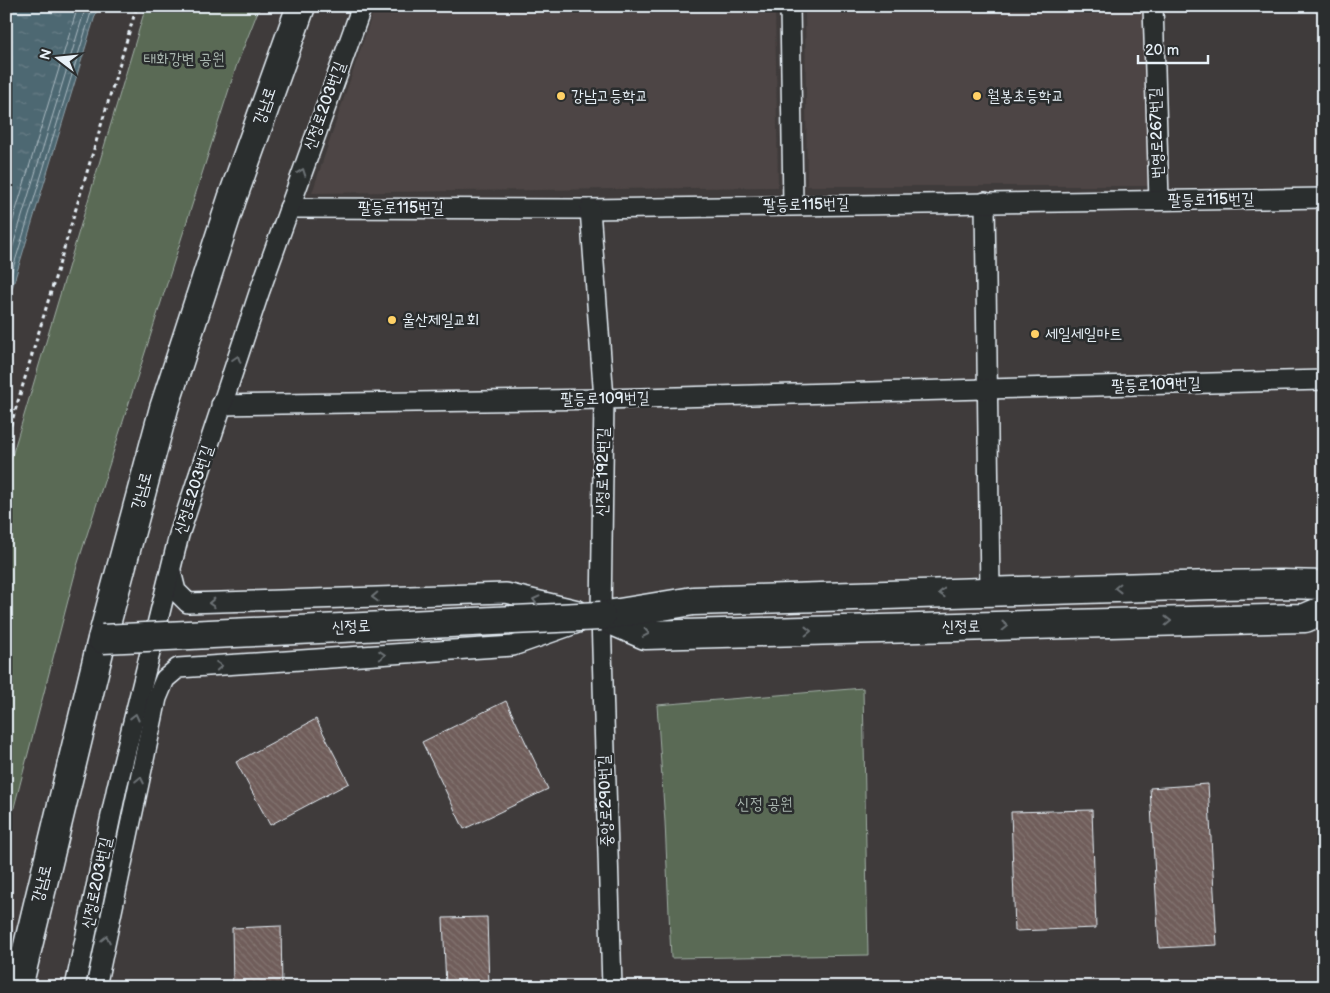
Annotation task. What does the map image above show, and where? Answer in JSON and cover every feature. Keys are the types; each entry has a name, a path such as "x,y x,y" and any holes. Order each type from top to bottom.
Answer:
{"main road":[{"name":"강남로","path":"18,987 102,639 164,408 232,198 301,6"},
{"name":"신정로","path":"102,639 601,616 692,601 1213,585 1324,585"},
{"path":"1213,585 1262,590 1276,595 1278,600 1276,605 1262,614 1213,620"},
{"path":"756,632 714,629 698,623 695,617 698,611 705,608 757,599"},
{"name":"신정로","path":"601,616 644,635 1305,618 1324,610"}],"street":[{"name":"신정로203번길","path":"75,987 117,787 179,535 221,405 289,208 362,6"},
{"path":"790,6 793,206"},
{"name":"번영로267번길","path":"1153,6 1159,200"},
{"name":"팔등로115번길","path":"289,208 590,208 1324,198"},
{"path":"984,202 990,591"},
{"name":"신정로192번길","path":"590,208 604,399 601,616"},
{"name":"팔등로109번길","path":"221,405 604,399 1324,380"},
{"path":"170,571 176,591 188,603 506,593 601,616"},
{"path":"96,987 157,698 165,680 178,668 513,646 601,616"},
{"name":"중앙로290번길","path":"601,616 612,987"}],"path":[{"path":"6,440 137,6"}],"shaded area":[{"name":"강남고등학교","path":"375,6 775,6 778,187 312,193"},
{"name":"월봉초등학교","path":"805,6 1144,6 1150,186 807,186"}],"green space":[{"name":"태화강변 공원","path":"146,6 260,6 237,64 77,566 6,838 6,476"},
{"name":"신정 공원","path":"863,688 868,955 671,958 665,822 657,705"}],"water":[{"path":"6,6 98,6 6,308"}],"building":[{"path":"506,701 548,789 464,829 422,742"},
{"path":"316,719 349,783 270,825 236,762"},
{"path":"1208,784 1217,945 1159,948 1150,788"},
{"path":"1092,810 1096,928 1015,931 1011,812"},
{"path":"487,917 489,987 446,987 443,918"},
{"path":"281,926 282,987 233,987 232,928"}],"place":[{"name":"강남고등학교","path":"561,96"},
{"name":"월봉초등학교","path":"977,96"},
{"name":"울산제일교회","path":"392,320"},
{"name":"세일세일마트","path":"1035,334"}]}
